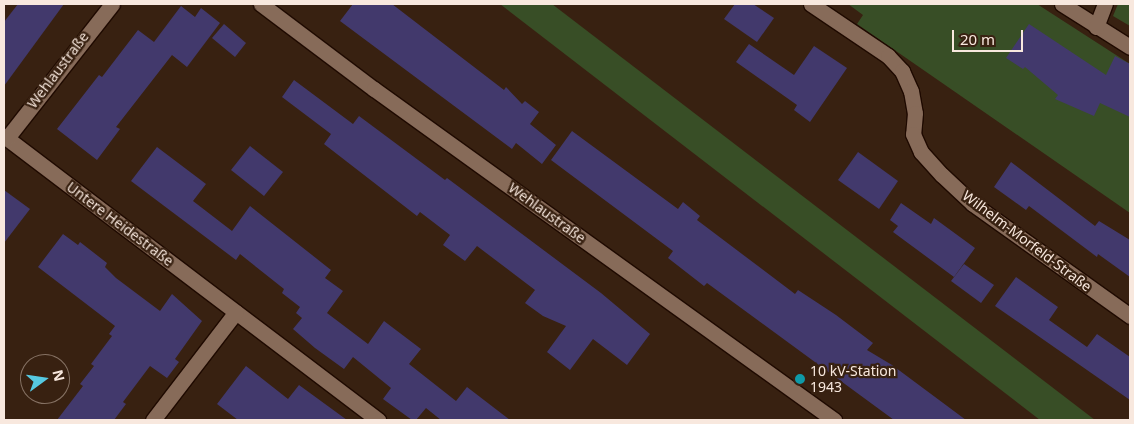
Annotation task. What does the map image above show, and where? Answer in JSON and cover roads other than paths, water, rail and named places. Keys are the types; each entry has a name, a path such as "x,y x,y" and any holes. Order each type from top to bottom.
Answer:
{"street":[{"name":"Wehlaustraße","path":"5,137 112,4"},
{"name":"Wehlaustraße","path":"261,4 834,420"},
{"name":"Wilhelm-Morfeld-Straße","path":"811,4 888,56 902,71 911,91 915,113 913,134 920,152 942,174 973,204 1130,316"},
{"path":"1062,4 1130,48"},
{"path":"1096,27 1105,4"},
{"name":"Untere Heidestraße","path":"5,137 378,420"},
{"path":"153,420 236,312"}],"place":[{"name":"10 kV-Station 1943","path":"800,379"}]}
